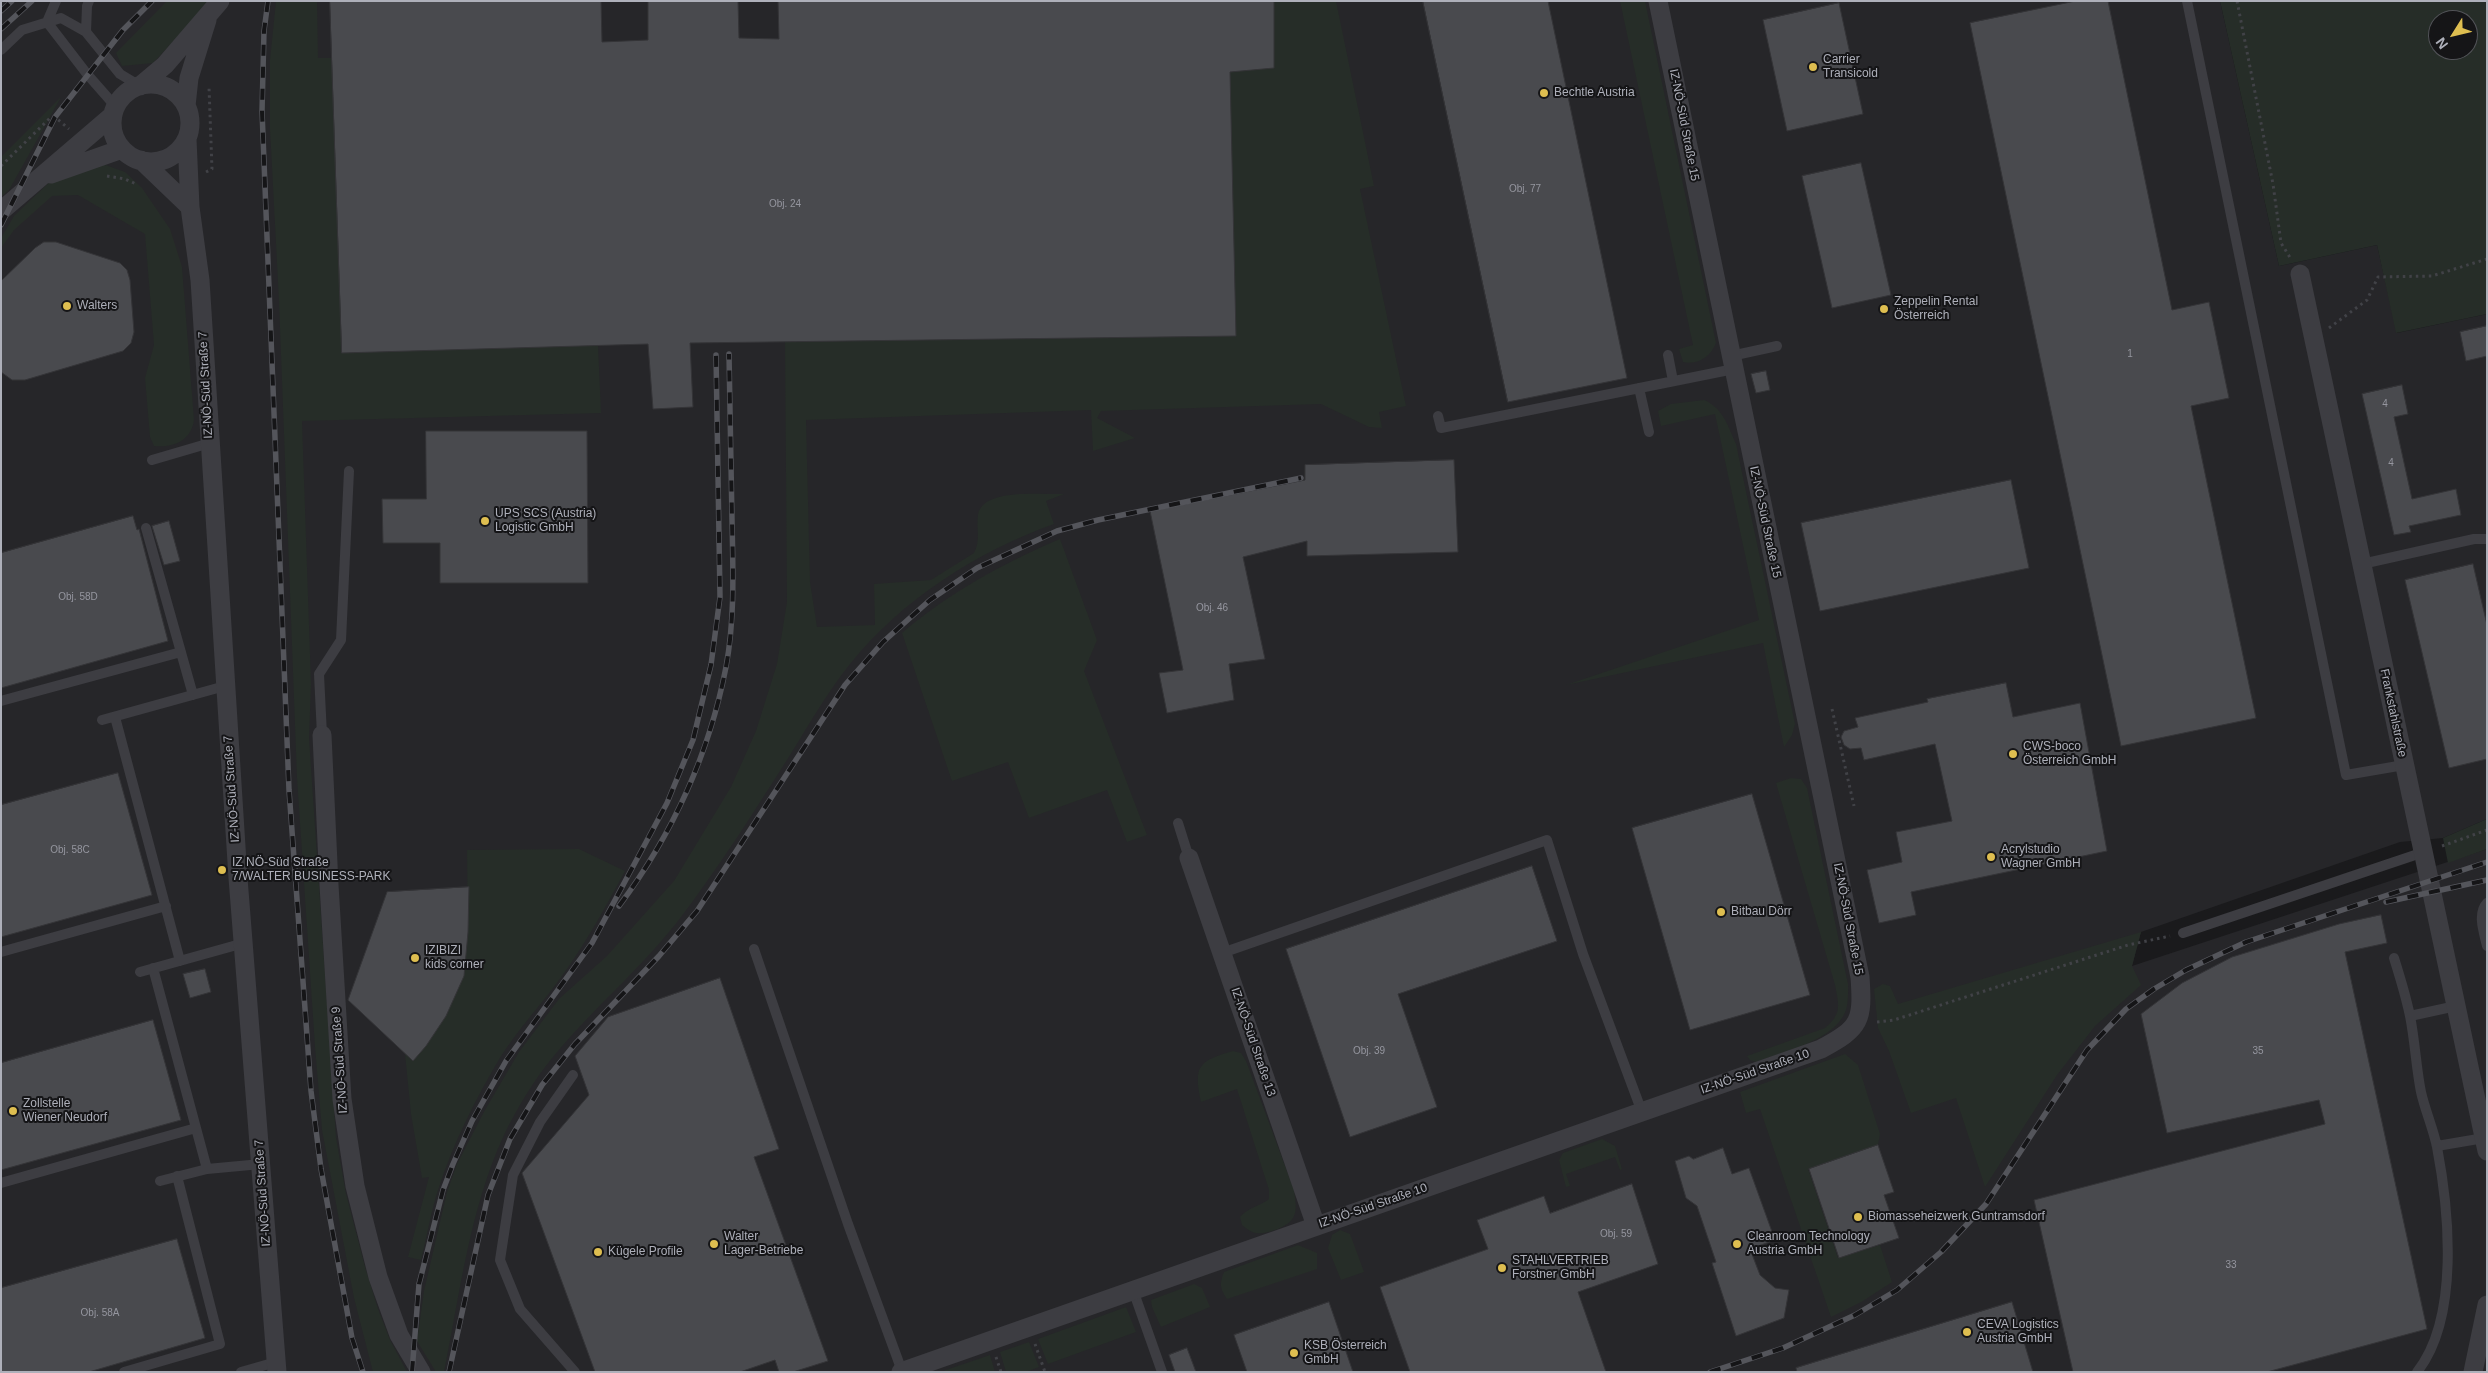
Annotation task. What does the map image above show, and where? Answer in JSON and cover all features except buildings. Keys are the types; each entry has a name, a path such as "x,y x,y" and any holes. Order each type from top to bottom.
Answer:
{"street":[{"name":"IZ-NÖ-Süd Straße 15","path":"1658,1 1860,977 1862,1006 1850,1031"},
{"path":"1,211 81,144 114,111 121,98 140,86 165,65 215,6"},
{"path":"186,106 189,78 215,6"},
{"path":"140,86 150,84 171,90 180,97 186,106 190,122 187,139 181,148 168,158 152,162 141,160"},
{"path":"114,111 113,129 122,149 141,160 190,207"},
{"name":"IZ-NÖ-Süd Straße 7","path":"187,139 190,207 200,280 244,943 277,1367"},
{"path":"38,179 122,149"},
{"name":"Frankstahlstraße","path":"2300,274 2485,1144"},
{"name":"IZ-NÖ-Süd Straße 9","path":"322,735 342,1099 354,1186 378,1277 399,1335 421,1372"},
{"name":"IZ-NÖ-Süd Straße 13","path":"1189,858 1316,1226"},
{"name":"IZ-NÖ-Süd Straße 10","path":"901,1372 1821,1049 1850,1031"},
{"path":"2474,1372 2487,1305"}],"lane":[{"path":"47,22 56,1"},
{"path":"86,32 87,6 89,1"},
{"path":"2187,1 2346,775 2404,765"},
{"path":"1,50 22,30 61,18 86,32 120,74 140,86"},
{"path":"47,22 114,111"},
{"path":"1438,416 1441,428 1673,381 1777,346"},
{"path":"1668,355 1673,381"},
{"path":"1639,388 1649,432"},
{"path":"152,460 210,443"},
{"path":"322,735 320,674 341,640 349,471"},
{"path":"146,528 194,695"},
{"path":"2362,564 2474,539 2487,539"},
{"path":"1,701 181,652"},
{"path":"102,720 226,686"},
{"path":"115,717 180,961"},
{"path":"1178,823 1189,858"},
{"path":"1222,952 1547,840 1583,954 1642,1112"},
{"path":"2183,933 2424,852"},
{"path":"2487,903 2483,907 2482,926 2487,946"},
{"path":"1,952 166,906"},
{"path":"140,972 244,943"},
{"path":"754,949 901,1372"},
{"path":"2394,958 2410,1016 2421,1092 2437,1146 2448,1238 2446,1297 2437,1333 2426,1361 2417,1372"},
{"path":"153,968 207,1169"},
{"path":"2410,1016 2456,1006"},
{"path":"573,1076 540,1122 513,1175 500,1260 520,1309 575,1372"},
{"path":"1,1183 196,1128"},
{"path":"2437,1146 2485,1144"},
{"path":"160,1181 207,1169 261,1164"},
{"path":"124,1372 220,1344 177,1176"},
{"path":"1133,1290 1162,1372"},
{"path":"241,1372 277,1367"}],"path":[{"path":"2237,1 2273,184 2281,243 2300,274"},
{"path":"189,181 212,169 209,80"},
{"path":"1,166 50,118 55,117 68,127 81,144"},
{"path":"89,161 98,176 125,179 141,186"},
{"path":"2315,339 2367,300 2378,277 2432,276 2487,259"},
{"path":"1832,709 1854,806"},
{"path":"2424,852 2487,830"},
{"path":"1850,1031 1894,1020 2128,945 2183,933"},
{"path":"1028,1327 1045,1372"}],"shaded area":[{"path":"1,1 2220,1 2279,266 2377,245 2397,333 2487,314 2487,819 2443,838 2400,842 2141,932 2132,966 2487,849 2487,1372 1,1372"},
{"path":"167,1 211,1 153,63 122,66 116,53"},
{"path":"276,1 317,1 318,58 332,58 342,353 598,345 601,413 302,421 311,684 309,738 336,1138 346,1194 365,1267 390,1340 407,1372 373,1372 354,1298 322,1130 297,778 279,301 270,129 270,60"},
{"path":"1274,1 1336,1 1374,186 1360,189 1406,406 1379,412 1382,428 1369,427 1321,404 1101,411 1097,418 1135,438 1093,451 1091,410 806,420 810,582 817,627 875,625 874,584 931,580 974,553 978,539 978,515 982,506 990,500 1015,494 1064,494 1046,501 1054,524 997,548 943,580 893,619 870,641 832,688 773,783 681,917 651,953 568,1039 539,1075 514,1115 492,1163 467,1251 444,1372 436,1372 417,1341 424,1291 447,1192 457,1164 485,1110 519,1052 559,999 607,956 674,881 731,787 756,731 777,664 787,602 785,342 1236,336 1230,72 1274,68"},
{"path":"1620,1 1645,1 1716,343 1711,352 1699,361 1683,362 1679,349 1693,345"},
{"path":"2220,1 2487,1 2487,314 2396,333 2377,245 2279,266"},
{"path":"61,97 9,190 1,197 1,157"},
{"path":"103,164 125,172 142,188 170,229 182,267 194,420 185,438 168,446 154,446 150,437 145,378 154,345 145,234 78,195 52,196 14,230 1,248 1,238 14,216 57,175"},
{"path":"1704,400 1711,403 1720,413 1736,444 1795,724 1792,735 1784,747 1763,643 1566,685 1759,620 1715,414 1661,426 1658,411 1671,404"},
{"path":"1060,539 1097,640 1084,671 1147,835 1127,842 1107,790 1029,818 1008,762 952,781 902,633 920,618 977,580 1018,558"},
{"path":"1791,778 1801,779 1807,788 1848,984 1848,1002 1842,1018 1826,1034 1803,1045 1756,1062 1750,1060 1747,1056 1825,1028 1837,1014 1838,1009 1835,985 1776,783"},
{"path":"2487,819 2487,849 2448,863 2443,838"},
{"path":"579,849 625,871 575,957 501,1056 474,1104 444,1172 433,1207 421,1260 408,1257 429,1177 422,1178 411,1114 405,1054 413,1061 426,1046 446,1016 464,976 468,932 467,850"},
{"path":"2141,932 2132,966 2141,985 2095,1026 2057,1075 1985,1187 1956,1098 1911,1113 1889,1051 1878,1028 1874,989 1883,984 1890,986 1898,1004"},
{"path":"1233,1051 1241,1053 1246,1061 1294,1190 1296,1208 1293,1218 1276,1230 1265,1233 1256,1233 1248,1230 1242,1225 1240,1217 1246,1211 1269,1199 1269,1190 1237,1089 1201,1102 1198,1080 1201,1066 1213,1058"},
{"path":"1845,1054 1858,1065 1880,1134 1878,1145 1808,1169 1838,1258 1880,1245 1892,1282 1863,1301 1831,1317 1760,1109 1746,1113 1740,1092"},
{"path":"1602,1139 1615,1146 1622,1169 1620,1170 1615,1157 1566,1174 1570,1186 1566,1187 1559,1160 1563,1153"},
{"path":"1340,1230 1350,1234 1364,1272 1341,1280 1328,1248 1332,1235"},
{"path":"1298,1245 1317,1253 1317,1269 1227,1299 1221,1286 1224,1272"},
{"path":"1194,1284 1202,1288 1210,1307 1161,1327 1151,1300"},
{"path":"1126,1307 1136,1332 1048,1364 1038,1339"},
{"path":"1029,1342 1039,1367 1026,1372 1006,1372 1000,1352"},
{"path":"990,1355 995,1372 940,1372"}],"railway":[{"path":"1,11 12,1"},
{"path":"1,29 32,1"},
{"path":"1,225 55,117 123,30 152,1"},
{"path":"268,1 264,31 262,111 289,790 311,1091 321,1169 352,1338 363,1372"},
{"path":"619,906 656,851 686,793 710,731 726,667 731,631 733,594 729,354"},
{"path":"412,1372 419,1284 443,1190 472,1121 506,1061 592,943 667,803 693,740 711,665 720,597 716,355"},
{"path":"449,1372 488,1195 510,1139 542,1085 575,1044 659,956 697,911 845,685 883,642 930,600 977,568 1057,531 1098,520 1301,478"},
{"path":"1710,1372 1783,1348 1855,1315 1897,1290 1941,1252 1986,1204 2087,1050 2126,1009 2154,989 2186,970 2246,942 2487,862"},
{"path":"2386,902 2487,880"}],"place":[{"name":"Carrier Transicold","path":"1813,67"},
{"name":"Bechtle Austria","path":"1544,93"},
{"name":"Walters","path":"67,306"},
{"name":"Zeppelin Rental Österreich","path":"1884,309"},
{"name":"UPS SCS (Austria) Logistic GmbH","path":"485,521"},
{"name":"CWS-boco Österreich GmbH","path":"2013,754"},
{"name":"Acrylstudio Wagner GmbH","path":"1991,857"},
{"name":"IZ NÖ-Süd Straße 7/WALTER BUSINESS-PARK","path":"222,870"},
{"name":"Bitbau Dörr","path":"1721,912"},
{"name":"IZIBIZI kids corner","path":"415,958"},
{"name":"Zollstelle Wiener Neudorf","path":"13,1111"},
{"name":"Biomasseheizwerk Guntramsdorf","path":"1858,1217"},
{"name":"Walter Lager-Betriebe","path":"714,1244"},
{"name":"Cleanroom Technology Austria GmbH","path":"1737,1244"},
{"name":"Kügele Profile","path":"598,1252"},
{"name":"STAHLVERTRIEB Forstner GmbH","path":"1502,1268"},
{"name":"CEVA Logistics Austria GmbH","path":"1967,1332"},
{"name":"KSB Österreich GmbH","path":"1294,1353"}]}
